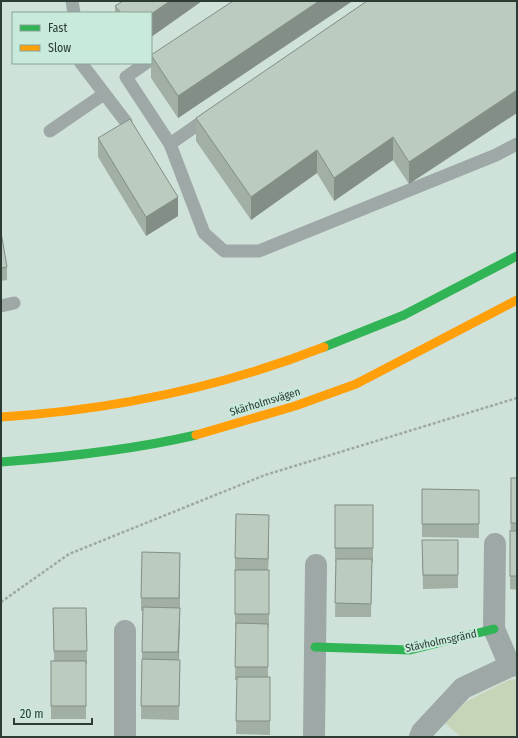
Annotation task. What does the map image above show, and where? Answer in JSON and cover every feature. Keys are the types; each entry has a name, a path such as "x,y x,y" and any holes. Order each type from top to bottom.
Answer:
{"main road":[{"path":"1,417 32,415 130,402 225,380 303,355 404,315 517,256"},
{"name":"Skärholmsvägen","path":"1,462 74,456 174,440 218,429 295,406 356,384 517,300"},
{"path":"1,412 32,415"},
{"name":"Stävholmsgränd","path":"315,647 410,650 494,629"}],"street":[{"path":"420,737 422,732 463,688 514,666 494,629 495,544"},
{"path":"314,737 316,565"},
{"path":"125,630 125,737"}],"lane":[{"path":"72,1 74,12"},
{"path":"82,64 126,122"},
{"path":"145,64 126,77 170,144 204,233 224,251 259,251 496,155 517,144"},
{"path":"50,131 104,94"},
{"path":"170,144 222,108"},
{"path":"1,306 14,303"}],"path":[{"path":"1,602 69,554 265,475 517,398"}],"green space":[{"path":"517,679 517,737 461,737 445,723 467,701 509,680"}],"building":[{"path":"123,1 170,1 152,13 152,12 120,12 115,6"},
{"path":"233,1 319,1 178,96 152,54"},
{"path":"367,1 517,1 517,90 409,162 393,137 334,178 317,150 251,197 196,118"},
{"path":"130,119 178,197 146,217 98,138"},
{"path":"1,232 7,267 1,268"},
{"path":"511,478 517,478 517,523 511,523"},
{"path":"422,489 479,490 479,524 422,524"},
{"path":"335,505 373,505 373,548 335,548"},
{"path":"236,514 269,515 268,559 235,558"},
{"path":"510,531 517,531 517,576 510,576"},
{"path":"422,540 458,540 458,575 423,575"},
{"path":"142,552 180,553 179,598 141,598"},
{"path":"336,559 372,559 371,604 335,603"},
{"path":"235,570 269,570 269,614 235,614"},
{"path":"143,607 180,608 178,652 142,652"},
{"path":"53,608 86,608 87,651 54,651"},
{"path":"236,623 268,624 268,667 235,667"},
{"path":"142,659 180,660 179,706 141,706"},
{"path":"51,661 86,661 86,706 51,706"},
{"path":"237,677 270,677 270,721 236,721"}],"traffic: fast":[{"path":"324,347 404,315 517,256"},
{"path":"1,462 99,452 148,445 196,435"},
{"path":"315,647 410,650 494,629"}],"traffic: slow":[{"path":"196,435 295,406 356,384 517,300"},
{"path":"1,417 84,409 166,394 246,374 324,347"}]}
